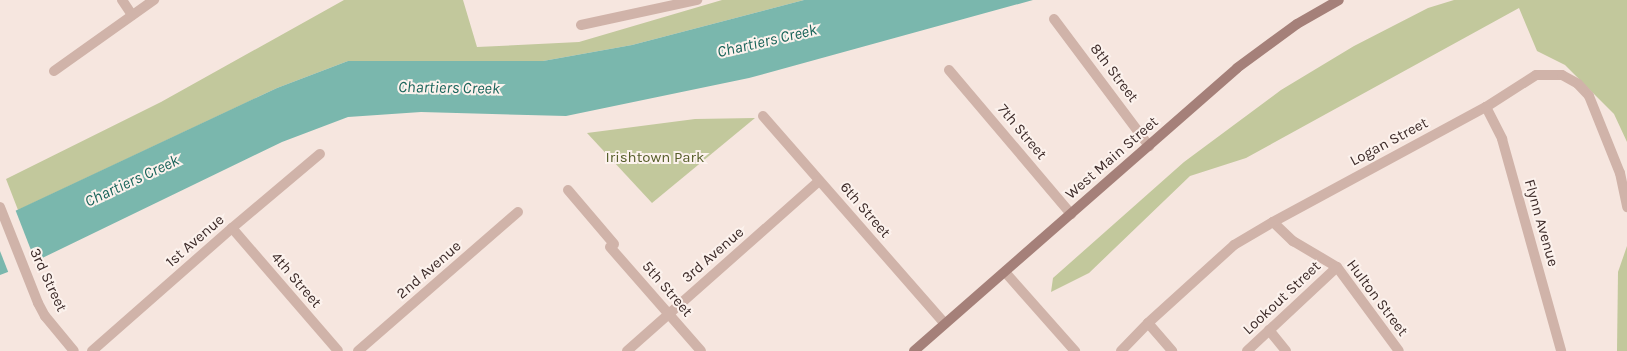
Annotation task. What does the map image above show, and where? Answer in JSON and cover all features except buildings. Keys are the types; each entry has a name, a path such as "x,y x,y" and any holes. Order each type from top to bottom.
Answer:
{"main road":[{"name":"West Main Street","path":"914,351 1232,73 1267,45 1297,24 1339,0"}],"street":[{"path":"122,0 132,15"},
{"path":"54,71 154,0"},
{"path":"581,26 697,0"},
{"name":"8th Street","path":"1054,18 1149,146"},
{"name":"7th Street","path":"949,70 1071,214"},
{"name":"Logan Street","path":"1121,351 1148,323 1234,245 1273,222 1486,107 1536,75 1562,75 1578,84 1589,96 1620,173 1627,207"},
{"name":"Flynn Avenue","path":"1486,107 1502,139 1561,351"},
{"name":"6th Street","path":"763,116 945,324"},
{"name":"1st Avenue","path":"92,351 232,228 320,154"},
{"name":"3rd Avenue","path":"627,351 819,181"},
{"name":"5th Street","path":"568,190 668,315 701,351"},
{"name":"3rd Street","path":"2,212 34,293 45,316 74,351"},
{"name":"2nd Avenue","path":"358,351 518,212"},
{"name":"Hulton Street","path":"1273,222 1293,241 1337,267 1399,351"},
{"name":"4th Street","path":"232,228 338,351"},
{"name":"Lookout Street","path":"1247,351 1337,267"},
{"path":"1005,272 1075,351"},
{"path":"1148,323 1172,351"},
{"path":"1269,330 1286,351"}],"green space":[{"path":"344,0 463,0 477,47 579,42 722,0 804,0 632,45 543,61 348,61 277,88 18,210 6,179 161,102"},
{"path":"1454,0 1627,0 1627,142 1614,114 1565,65 1537,51 1519,8 1246,158 1190,176 1089,273 1051,292 1053,278 1184,162 1281,90 1354,46 1428,8"},
{"name":"Irishtown Park","path":"755,118 652,203 587,133 695,119"},
{"path":"1627,246 1627,351 1617,351 1618,272"}],"water":[{"name":"Chartiers Creek","path":"804,0 1033,0 749,78 566,116 421,112 348,117 282,142 34,262 0,275 0,218 277,88 348,61 543,61 632,45"}],"pier":[{"path":"15,209 36,263 9,274 0,251 0,216"}]}
